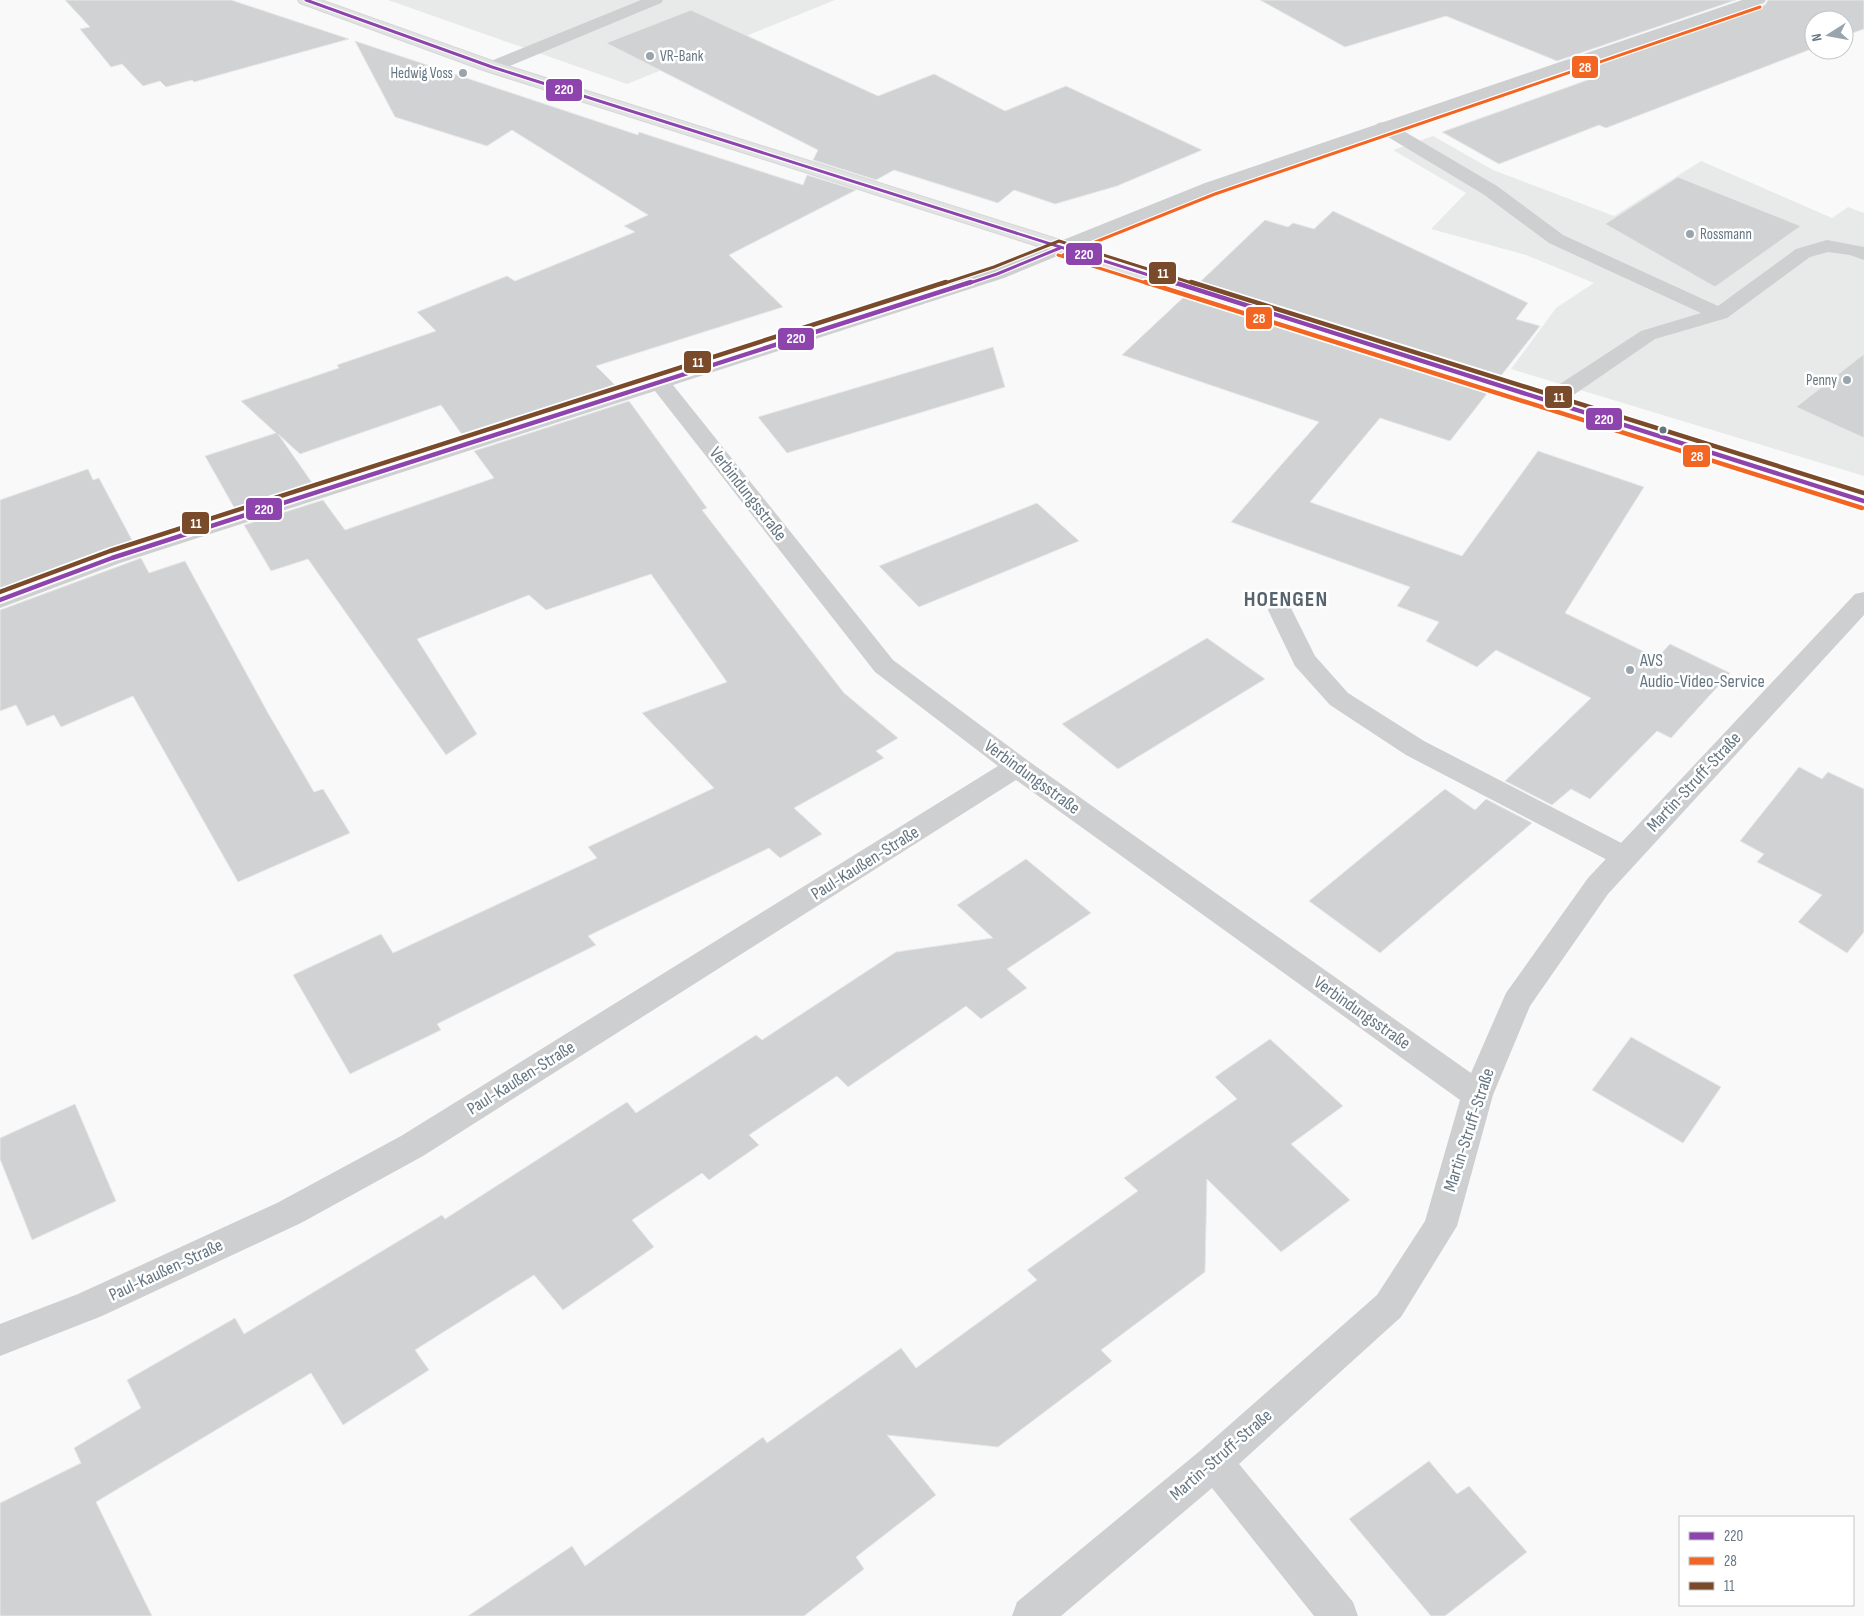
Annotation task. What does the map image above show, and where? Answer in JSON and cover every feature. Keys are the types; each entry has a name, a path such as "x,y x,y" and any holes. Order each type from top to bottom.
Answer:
{"main road":[{"path":"306,0 492,67 1864,501"}],"street":[{"path":"492,67 655,0"},
{"path":"0,600 112,558 997,274 1212,186 1758,0"},
{"path":"1384,127 1490,190 1556,240 1720,314"},
{"path":"1548,402 1648,335 1720,314 1803,253 1827,246 1855,250 1864,254"},
{"name":"Verbindungsstraße","path":"660,383 884,666 1017,767 1476,1095"},
{"name":"Martin-Struff-Straße","path":"1031,1616 1214,1462 1389,1306 1440,1226 1476,1095 1517,1001 1598,886 1864,600"},
{"path":"1280,610 1304,660 1339,699 1415,748 1625,857"},
{"name":"Paul-Kaußen-Straße","path":"0,1340 90,1305 280,1217 412,1146 1017,767"},
{"path":"1214,1462 1339,1616"}],"shaded area":[{"path":"388,0 835,0 627,84"},
{"path":"1433,136 1493,170 1614,216 1701,161 1832,218 1848,207 1864,213 1864,476 1511,369 1556,308 1594,283 1526,255 1431,229 1466,193 1393,150"}],"building":[{"path":"65,0 231,0 349,39 194,82 192,80 166,87 160,81 143,86 122,64 111,67 80,29 90,27"},
{"path":"1260,0 1736,0 1557,61 1446,16 1345,47"},
{"path":"1768,0 1864,0 1864,29 1854,32 1854,10 1804,10 1804,52 1606,128 1599,125 1499,164 1442,132 1596,77 1577,69 1765,5"},
{"path":"691,10 878,96 934,74 1005,111 1066,86 1202,150 1117,186 1055,204 1014,190 998,203 894,170 876,180 813,160 818,150 606,43"},
{"path":"355,41 638,135 639,132 803,185 807,175 856,190 729,255 783,307 596,366 617,387 463,436 441,405 300,454 278,434 313,484 235,509 205,456 276,433 241,401 339,368 337,365 436,331 417,312 507,276 515,281 635,232 624,226 648,215 512,130 487,146 395,117"},
{"name":"Rossmann","path":"1678,177 1801,226 1715,287 1605,224"},
{"path":"1333,211 1528,303 1516,319 1540,326 1500,377 1200,282 1265,220 1288,227 1293,223 1314,229"},
{"path":"1186,295 1489,391 1450,441 1380,418 1310,502 1462,556 1538,451 1644,487 1565,613 1657,658 1670,644 1730,673 1671,738 1657,731 1590,799 1571,789 1552,805 1505,781 1591,698 1496,650 1477,667 1426,641 1439,622 1397,606 1410,587 1231,522 1319,422 1122,355"},
{"path":"993,347 1005,387 787,453 758,417"},
{"name":"Penny","path":"1864,354 1864,438 1796,407"},
{"path":"629,401 707,508 702,510 844,693 898,738 876,751 884,758 794,808 822,834 780,858 769,848 588,936 596,945 437,1024 441,1030 350,1074 293,975 381,934 393,953 597,858 588,847 714,788 642,713 727,682 651,574 546,610 529,595 417,639 477,734 446,755 308,559 271,571 244,525 323,500 345,530 494,478 474,451"},
{"path":"88,469 93,480 99,478 133,542 0,589 0,500"},
{"path":"1037,503 1079,541 919,607 879,566"},
{"path":"141,558 149,573 185,561 268,713 314,792 323,789 350,833 238,882 133,696 61,727 54,715 27,726 16,705 0,711 0,610"},
{"path":"1207,638 1265,679 1118,769 1062,724"},
{"path":"1799,767 1822,779 1828,772 1864,789 1864,932 1847,953 1798,922 1822,895 1757,862 1764,854 1740,841"},
{"path":"1445,789 1475,810 1486,799 1532,823 1380,953 1309,901"},
{"path":"1026,859 1091,913 1007,969 1027,988 981,1019 966,1006 848,1087 837,1076 749,1135 759,1145 709,1180 702,1173 632,1220 654,1247 563,1310 534,1275 415,1350 429,1370 343,1425 311,1373 96,1502 152,1616 0,1616 0,1503 81,1463 74,1448 141,1408 127,1380 235,1318 244,1334 442,1215 445,1219 627,1102 636,1113 756,1035 762,1040 896,952 993,938 957,905"},
{"path":"1631,1037 1721,1087 1683,1143 1592,1090"},
{"path":"1270,1039 1343,1106 1291,1144 1350,1200 1281,1252 1207,1179 1205,1272 1101,1350 1112,1361 998,1447 887,1435 936,1495 856,1557 864,1569 804,1616 468,1616 572,1546 585,1566 763,1437 767,1443 901,1348 916,1368 1037,1280 1027,1270 1138,1191 1124,1178 1237,1099 1215,1077"},
{"path":"75,1104 116,1201 32,1240 0,1159 0,1138"},
{"path":"1429,1461 1457,1494 1469,1486 1527,1552 1445,1616 1431,1616 1349,1519"}],"transit line":[{"name":"220","path":"306,0 492,67 1864,501"},
{"name":"28","path":"1063,255 1215,194 1760,7"},
{"name":"11","path":"0,592 110,551 994,267 1059,241 1864,493"},
{"name":"220","path":"0,600 112,558 997,274 1060,248"},
{"name":"28","path":"1058,255 1862,508"}],"place":[{"name":"VR-Bank","path":"650,56"},
{"name":"Hedwig Voss","path":"463,73"},
{"name":"Rossmann","path":"1690,234"},
{"name":"Penny","path":"1847,380"},
{"name":"AVS Audio-Video-Service","path":"1630,670"}],"district":[{"name":"HOENGEN","path":"1286,599"}]}
